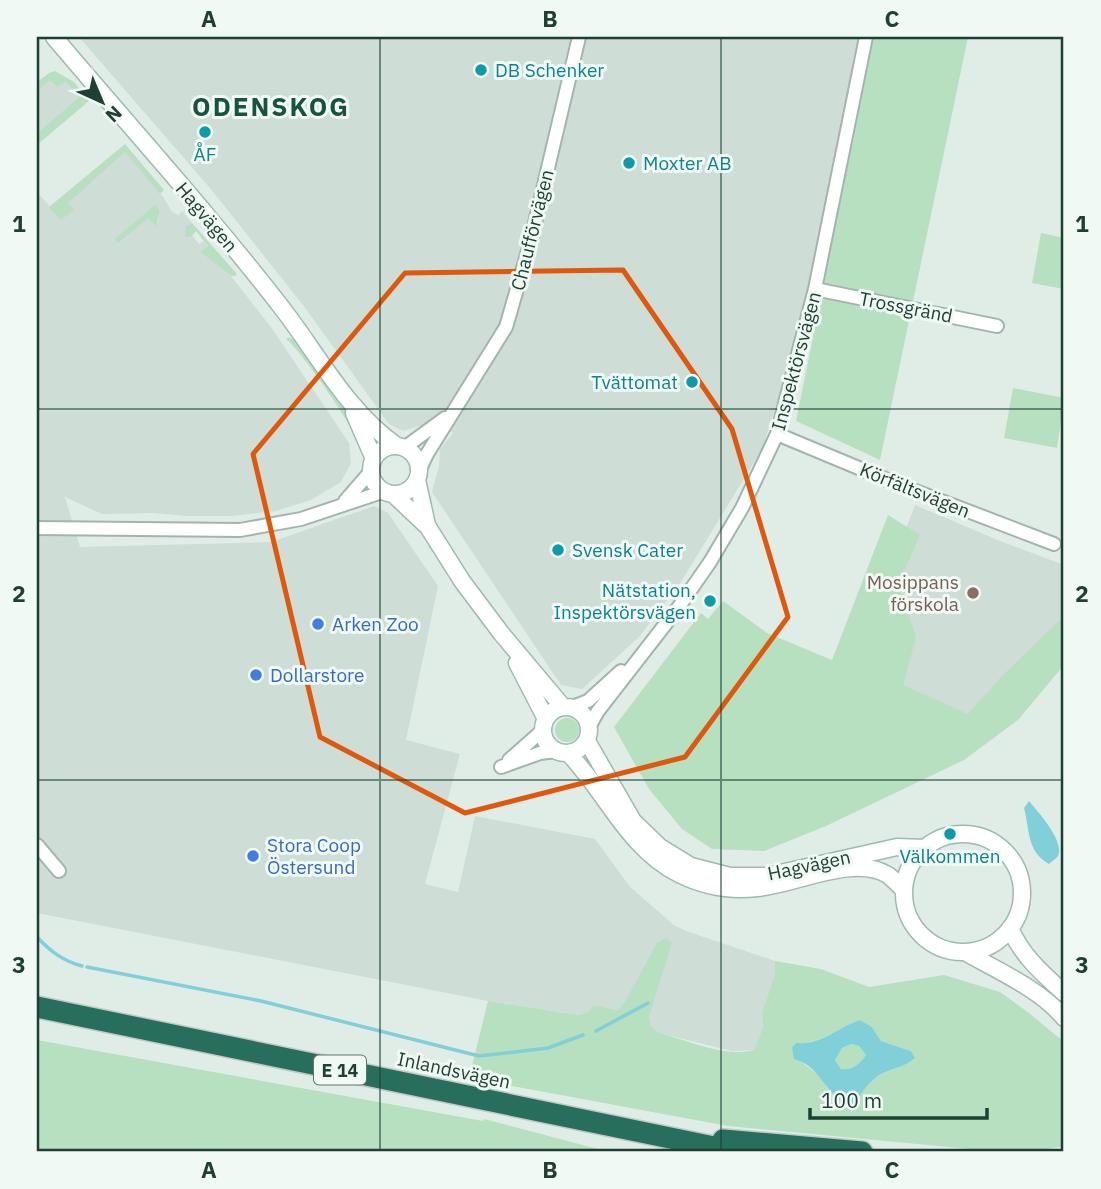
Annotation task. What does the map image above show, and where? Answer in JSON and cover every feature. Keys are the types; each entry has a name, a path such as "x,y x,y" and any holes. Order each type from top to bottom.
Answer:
{"highway":[{"name":"Inlandsvägen","path":"37,1007 634,1136 688,1152"},
{"name":"Inlandsvägen","path":"37,1017 574,1130 738,1152"},
{"path":"634,1136 669,1152"},
{"path":"634,1136 862,1152"}],"street":[{"name":"Hagvägen","path":"54,37 283,309 351,405 381,435 400,447"},
{"name":"Chaufförvägen","path":"418,475 506,327 530,244 579,37"},
{"name":"Inspektörsvägen","path":"588,734 598,711 710,562 742,508 777,434 815,289 866,37"},
{"name":"Trossgränd","path":"815,289 997,326"},
{"name":"Hagvägen","path":"351,405 372,465"},
{"name":"Chaufförvägen","path":"400,447 454,411"},
{"name":"Körfältsvägen","path":"777,434 897,484 1054,544"},
{"path":"343,503 382,450 400,447 414,456 428,527"},
{"path":"372,465 375,483 428,527 462,581 501,633 568,707 583,713 588,734 579,750 540,753 501,767 544,724 554,710 568,707"},
{"path":"37,528 240,530 290,522 343,503 406,492 418,475"},
{"path":"501,633 544,724 545,740 562,752"},
{"name":"Inspektörsvägen","path":"568,707 588,701 642,652"},
{"name":"Hagvägen","path":"588,734 633,821 660,847 691,866 730,876 767,876 897,847 925,848"},
{"name":"Hagvägen","path":"562,752 581,767 640,845 679,874 728,889 760,888 846,868 870,869 887,874 904,890"},
{"path":"967,834 988,839 1002,848 1016,866 1022,885 1022,902 1016,920 1004,936 989,947 965,952 944,950 923,938 909,918 904,903 904,890 911,864 925,848 941,838 967,834"},
{"path":"37,845 59,871"},
{"path":"1010,928 1029,960 1064,993"},
{"path":"965,952 1036,995 1057,1009 1064,1018"}],"highlighted area":[{"path":"623,270 732,429 788,617 685,757 465,813 320,737 253,454 405,273"}],"shaded area":[{"path":"79,37 858,37 800,330 762,449 681,582 639,637 582,689 561,685 432,492 439,466 440,449 453,433 439,420 403,431 389,424 303,305 210,188"},
{"path":"50,79 65,81 79,97 37,133 37,91"},
{"path":"125,152 163,197 172,212 179,215 182,211 192,223 186,226 191,237 192,235 199,244 204,241 208,247 201,253 231,276 273,330 349,443 351,463 341,482 311,500 276,511 232,516 102,514 65,497 80,547 271,542 374,506 388,513 438,586 406,740 460,754 425,884 458,892 475,816 595,839 630,887 674,925 775,961 775,973 762,1013 763,1027 754,1050 732,1051 659,1033 651,1026 649,1016 626,1000 618,1010 593,1005 588,1012 580,1015 488,1001 37,913 37,192 62,220 67,203","holes":["156,204 160,212 155,225 148,217 120,243 114,239"]},
{"name":"Mosippans förskola","path":"915,505 1064,565 1064,620 969,736 850,675"}],"green space":[{"path":"874,37 968,37 880,460 796,421"},
{"path":"55,71 74,82 89,101 37,145 37,133 79,97 65,81 57,87 50,80 37,91 37,82"},
{"path":"125,144 164,190 160,194 125,152 68,203 74,210 61,220 49,207"},
{"path":"156,204 160,212 156,226 148,218 119,243 114,239"},
{"path":"192,223 237,274 235,276 231,276 200,252 208,246 196,231 191,237 185,237 186,226"},
{"path":"1041,233 1064,238 1064,289 1032,283"},
{"path":"289,337 298,342 348,414 363,445 359,444 314,372 286,339"},
{"path":"1013,388 1064,398 1057,448 1004,438"},
{"path":"888,515 920,535 898,585 916,637 903,685 968,714 1001,677 1064,616 1064,665 1018,720 964,760 826,826 764,851 712,849 682,829 649,789 614,727 701,613 708,619 723,601 767,633 832,660"},
{"path":"567,718 575,722 579,730 575,738 567,742 559,738 555,730 559,722"},
{"path":"666,938 672,943 649,1016 651,1026 659,1033 731,1052 754,1050 763,1027 762,1013 775,973 775,961 821,969 869,987 944,975 1000,992 1064,1042 1064,1146 1031,1152 1001,1152 728,1126 469,1078 488,1001 579,1015 588,1012 593,1005 618,1010 657,943","holes":["860,1020 872,1027 881,1041 911,1051 915,1058 874,1079 846,1106 820,1076 799,1060 792,1047 796,1043 821,1038"]},
{"path":"37,1040 483,1121 484,1119 609,1152 37,1152"},
{"path":"851,1044 859,1046 866,1055 855,1066 841,1069 835,1060 842,1048"}],"water":[{"path":"1029,801 1050,827 1058,843 1058,856 1049,864 1036,853 1030,839 1024,808"},
{"path":"860,1020 872,1027 881,1041 911,1051 915,1058 878,1076 851,1106 846,1106 810,1067 794,1059 792,1047 796,1043 822,1039","holes":["851,1044 859,1046 866,1055 863,1059 852,1068 841,1069 835,1060 842,1048"]}],"waterway":[{"path":"37,937 57,955 82,966"},
{"path":"87,967 261,1001 479,1056 548,1048 583,1035"},
{"path":"596,1031 648,1003"}],"place":[{"name":"DB Schenker","path":"481,70"},
{"name":"ÅF","path":"205,132"},
{"name":"Moxter AB","path":"629,163"},
{"name":"Tvättomat","path":"692,382"},
{"name":"Svensk Cater","path":"558,550"},
{"name":"Mosippans förskola","path":"973,593"},
{"name":"Nätstation, Inspektörsvägen","path":"710,601"},
{"name":"Arken Zoo","path":"318,624"},
{"name":"Dollarstore","path":"256,675"},
{"name":"Välkommen","path":"950,834"},
{"name":"Stora Coop Östersund","path":"253,856"}],"district":[{"name":"ODENSKOG","path":"271,106"}]}
